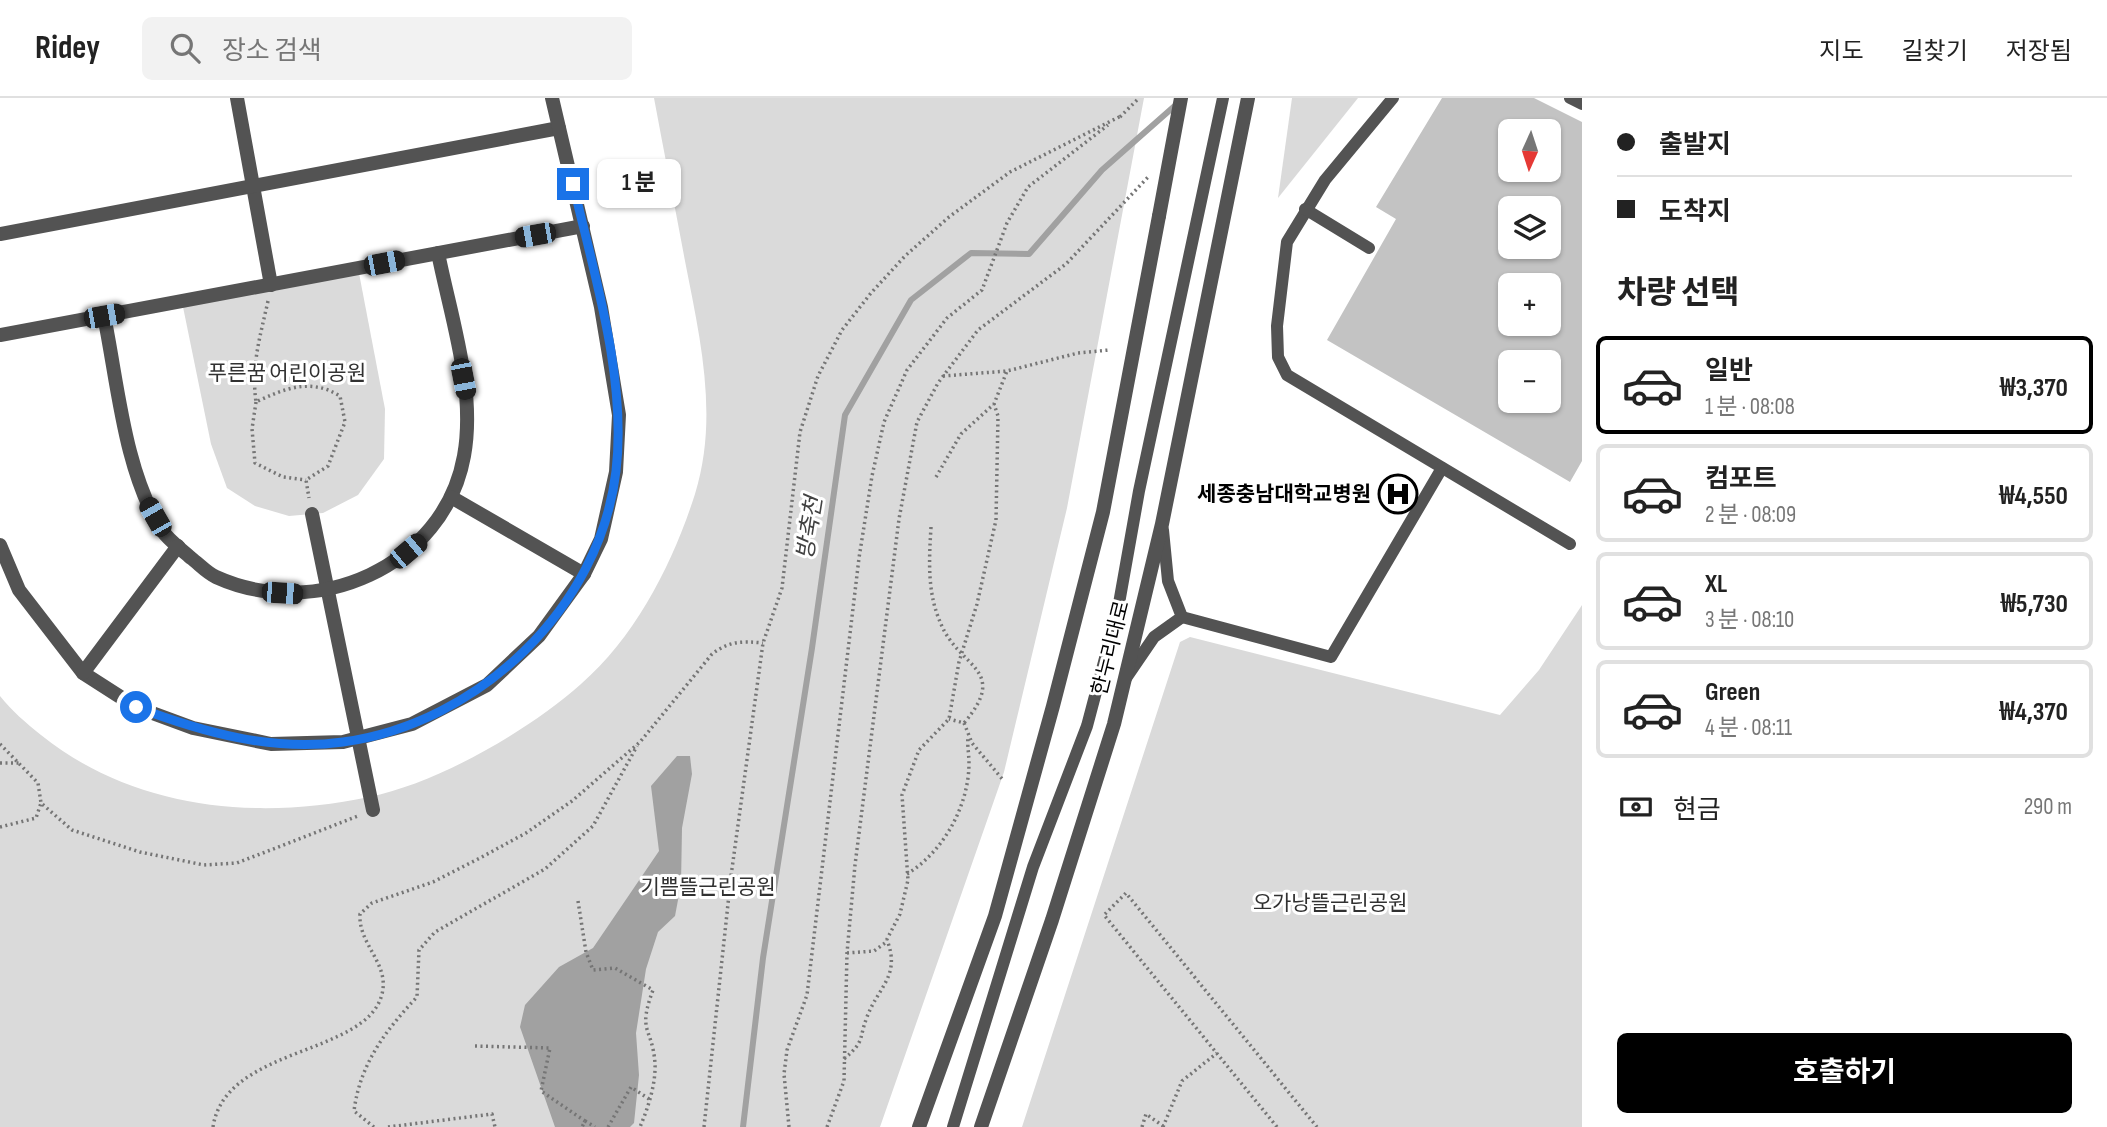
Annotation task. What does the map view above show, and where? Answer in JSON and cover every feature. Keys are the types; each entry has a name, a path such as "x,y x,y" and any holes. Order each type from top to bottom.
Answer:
{"street":[{"path":"237,98 271,285"},
{"path":"0,545 19,590 83,673 136,707 192,729 271,744 343,742 412,724 487,685 539,636 584,573 601,539 616,472 619,415 601,307 552,98"},
{"name":"한누리대로","path":"919,1127 995,916 1103,512 1181,98"},
{"name":"한누리대로","path":"981,1127 1052,920 1114,724 1162,524 1248,98"},
{"path":"0,234 559,128"},
{"path":"0,335 583,226"},
{"path":"104,316 136,479 163,532 214,577 265,592 298,595 328,591 392,565 423,538 451,497 464,456 467,404 438,253"},
{"path":"451,497 584,573"},
{"path":"312,514 373,810"},
{"path":"83,673 178,546"}],"lane":[{"path":"953,1127 1033,867 1087,726 1118,609 1141,478 1223,98"},
{"path":"1393,98 1305,209 1287,242 1277,326 1278,357 1287,375 1570,544"},
{"path":"1570,98 1582,104"},
{"path":"1305,209 1369,248"},
{"path":"1182,617 1331,657 1442,468"},
{"path":"1162,524 1168,581 1182,617"},
{"path":"1124,682 1154,637 1182,617"}],"path":[{"path":"789,1127 784,1074 787,1050 807,995 859,558 884,422 907,370 947,317 982,290 1007,223 1028,187 1080,144 1121,116 1139,98"},
{"path":"704,1127 731,876 763,643 782,588 800,432 818,376 842,330 871,293 905,256 948,217 1010,172 1121,116"},
{"path":"827,1127 844,1081 846,953 881,650 909,453 917,422 943,376 978,330 1066,264 1152,173"},
{"path":"257,402 287,387 324,386 340,396 345,422 328,466 306,480 283,477 255,463 252,429 257,402 253,377 257,344 271,285"},
{"path":"943,376 1007,371 1078,353 1110,350"},
{"path":"936,477 961,434 994,404 1007,371"},
{"path":"846,953 874,951 887,939 901,914 907,874 902,795 919,750 949,719 962,652 985,571 997,512 999,416 994,404"},
{"path":"306,480 312,514"},
{"path":"931,527 930,585 947,637 974,665 983,686 983,698 964,723"},
{"path":"213,1127 222,1100 246,1080 293,1053 345,1032 365,1020 375,1009 382,994 383,976 359,926 360,914 372,903 433,881 526,833 572,801 640,742 712,654 738,641 763,643"},
{"path":"949,719 964,723"},
{"path":"907,874 921,865 940,846 952,826 970,766 968,736 964,723"},
{"path":"968,736 1004,782"},
{"path":"373,1127 354,1111 358,1083 387,1029 417,998 419,950 435,932 545,869 593,826 640,742"},
{"path":"0,744 38,783 41,803 36,818 0,826"},
{"path":"0,763 19,763"},
{"path":"41,803 72,830 140,852 204,865 237,863 373,810"},
{"path":"1277,1127 1104,915 1126,893 1317,1127"},
{"path":"578,901 586,952 593,970 615,968 653,990 644,1014 645,1030 655,1063 650,1099 640,1127"},
{"path":"844,1059 863,1039 866,1018 889,980 891,965 887,939"},
{"path":"475,1046 550,1048 541,1091 595,1127"},
{"path":"1142,1127 1146,1114 1163,1126 1182,1081 1217,1053"},
{"path":"608,1127 631,1087 650,1099"},
{"path":"388,1127 492,1114 495,1127"},
{"path":"582,1127 585,1121"}],"green space":[{"name":"기쁨뜰근린공원","path":"654,98 1144,98 1067,508 1004,772 880,1127 0,1127 0,696 30,726 77,760 115,779 155,793 197,803 240,807 283,808 326,804 369,797 424,780 509,737 581,684 619,644 635,621 664,572 686,520 702,465 706,436 705,377 701,348"},
{"path":"1292,98 1358,98 1278,198"},
{"name":"푸른꿈 어린이공원","path":"358,268 385,409 384,459 358,495 323,513 289,516 255,506 227,488 211,444 182,302"},
{"name":"오가낭뜰근린공원","path":"1582,605 1582,1127 1022,1127 1180,642 1190,637 1500,715 1539,670"}],"shaded area":[{"path":"677,756 690,756 692,774 682,828 681,884 675,916 658,932 646,969 636,1033 639,1075 634,1123 630,1127 555,1127 520,1027 525,1005 559,967 593,948 659,851 651,786"}],"building":[{"path":"1442,98 1534,98 1582,122 1582,461 1570,482 1327,340 1396,219 1376,207"}],"waterway":[{"name":"방축천","path":"743,1127 763,958 812,648 845,415 911,300 971,253 1029,254 1102,170 1178,103"}],"place":[{"name":"세종충남대학교병원","path":"1398,494"}],"route":[{"path":"136,707 192,729 271,744 343,742 412,724 487,685 539,636 584,573 601,539 616,472 619,415 601,307 573,184"}]}
